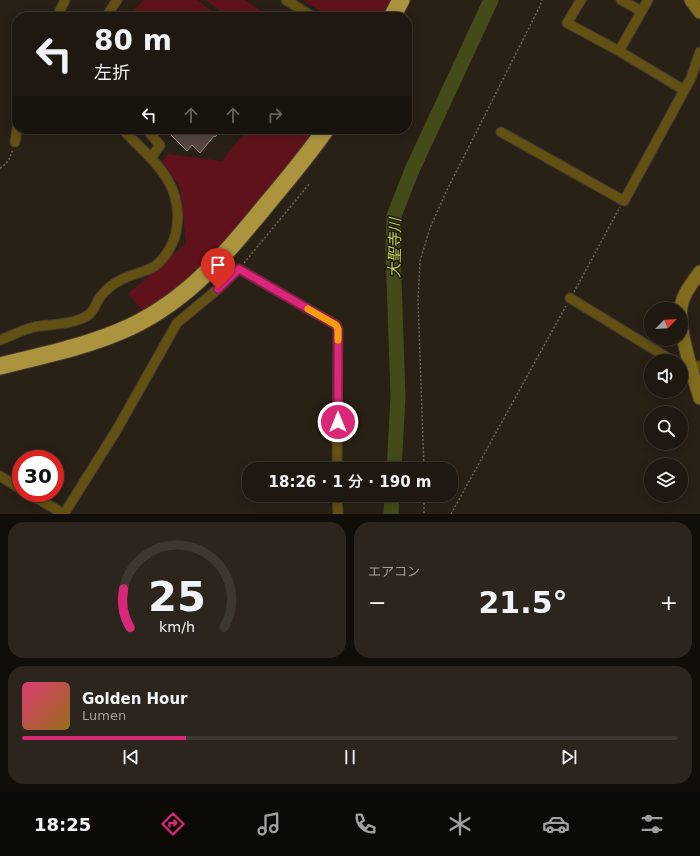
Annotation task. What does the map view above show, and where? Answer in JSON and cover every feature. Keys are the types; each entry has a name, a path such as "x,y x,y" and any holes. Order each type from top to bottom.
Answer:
{"highway":[{"path":"395,12 401,0"},
{"path":"0,366 74,348 104,337 130,327 168,304 197,282 228,251 322,134"}],"street":[{"path":"60,12 65,0"},
{"path":"109,12 117,0"},
{"path":"286,0 305,12"},
{"path":"581,0 567,23 619,51 684,90"},
{"path":"621,0 641,11"},
{"path":"619,51 648,0"},
{"path":"501,132 624,201 691,78 700,52"},
{"path":"15,142 16,134"},
{"path":"0,340 32,328 81,319 93,312 100,297 112,285 123,279 144,272 156,265 163,258 176,236 178,218 177,202 172,186 166,175 127,134"},
{"path":"150,134 160,145 151,158"},
{"path":"43,502 61,513 116,431 177,323 218,289 239,269 336,325 338,329 337,462"},
{"path":"700,272 685,293 681,308 682,329 700,398"},
{"path":"570,298 662,354"},
{"path":"0,476 12,483"},
{"path":"337,502 338,514"}],"path":[{"path":"424,462 418,300 420,261 430,228 446,192 542,0"},
{"path":"0,168 10,159 15,142"},
{"path":"239,269 310,183"},
{"path":"451,514 624,201"},
{"path":"424,502 424,514"}],"shaded area":[{"path":"144,0 198,0 213,12 136,12 134,10"},
{"path":"206,0 245,0 263,12 221,12"},
{"path":"302,0 393,0 387,12 322,12"},
{"path":"243,134 320,134 227,247 144,312 128,294 186,243 180,187 162,161 168,154 222,161"}],"building":[{"path":"170,134 218,134 215,137 214,136 200,153 192,145 187,151"}],"waterway":[{"name":"大聖寺川","path":"394,462 398,397 393,250 394,216 412,170 491,0"},
{"name":"大聖寺川","path":"391,514 392,502"}],"slow traffic":[{"path":"308,309 336,325 338,329 338,340"}],"route":[{"path":"218,289 239,269 336,325 338,329 338,422"}]}
